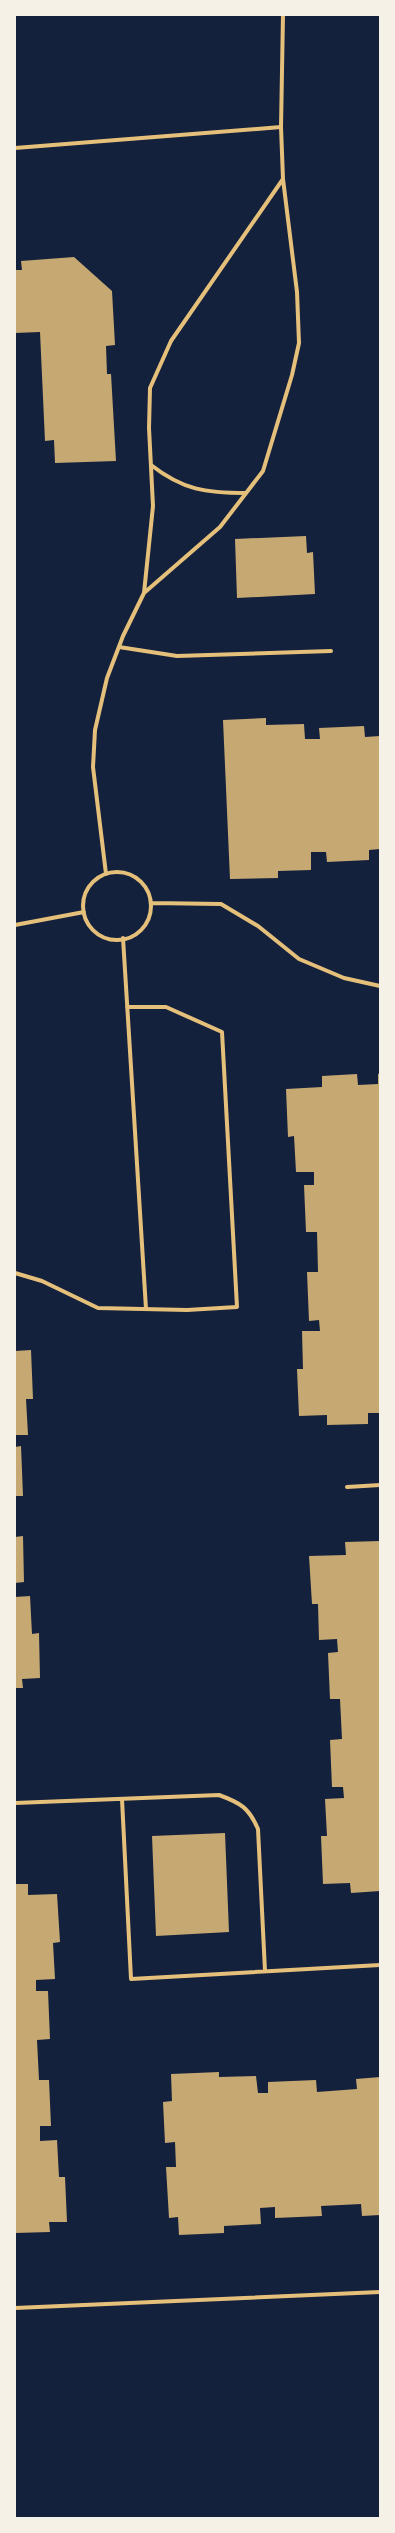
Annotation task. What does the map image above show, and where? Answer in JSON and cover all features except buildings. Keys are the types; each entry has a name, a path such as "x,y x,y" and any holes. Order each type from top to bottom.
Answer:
{"lane":[{"path":"144,593 220,527 263,470 287,394 299,343 297,292 283,179 281,127 283,15"},
{"path":"15,148 281,127"},
{"path":"106,874 93,767 95,730 107,678 144,593 153,506 150,465 150,388 171,341 283,179"},
{"path":"150,465 168,478 191,489 217,493 246,493"},
{"path":"119,647 177,656 331,651"},
{"path":"120,872 132,875 142,882 148,892 151,903 146,924 138,933 116,940 106,938 96,932 88,923 84,912 84,900 88,888 106,874 120,872"},
{"path":"151,903 221,904 258,926 299,959 344,978 380,986"},
{"path":"15,925 84,912"},
{"path":"123,938 146,1309"},
{"path":"15,1273 42,1281 98,1308 187,1310 238,1307 222,1032 166,1007 127,1007"},
{"path":"348,1487 380,1485"},
{"path":"15,1803 219,1795 239,1802 252,1815 258,1830 265,1971"},
{"path":"122,1799 131,1979 380,1965"},
{"path":"15,2308 380,2292"}]}
